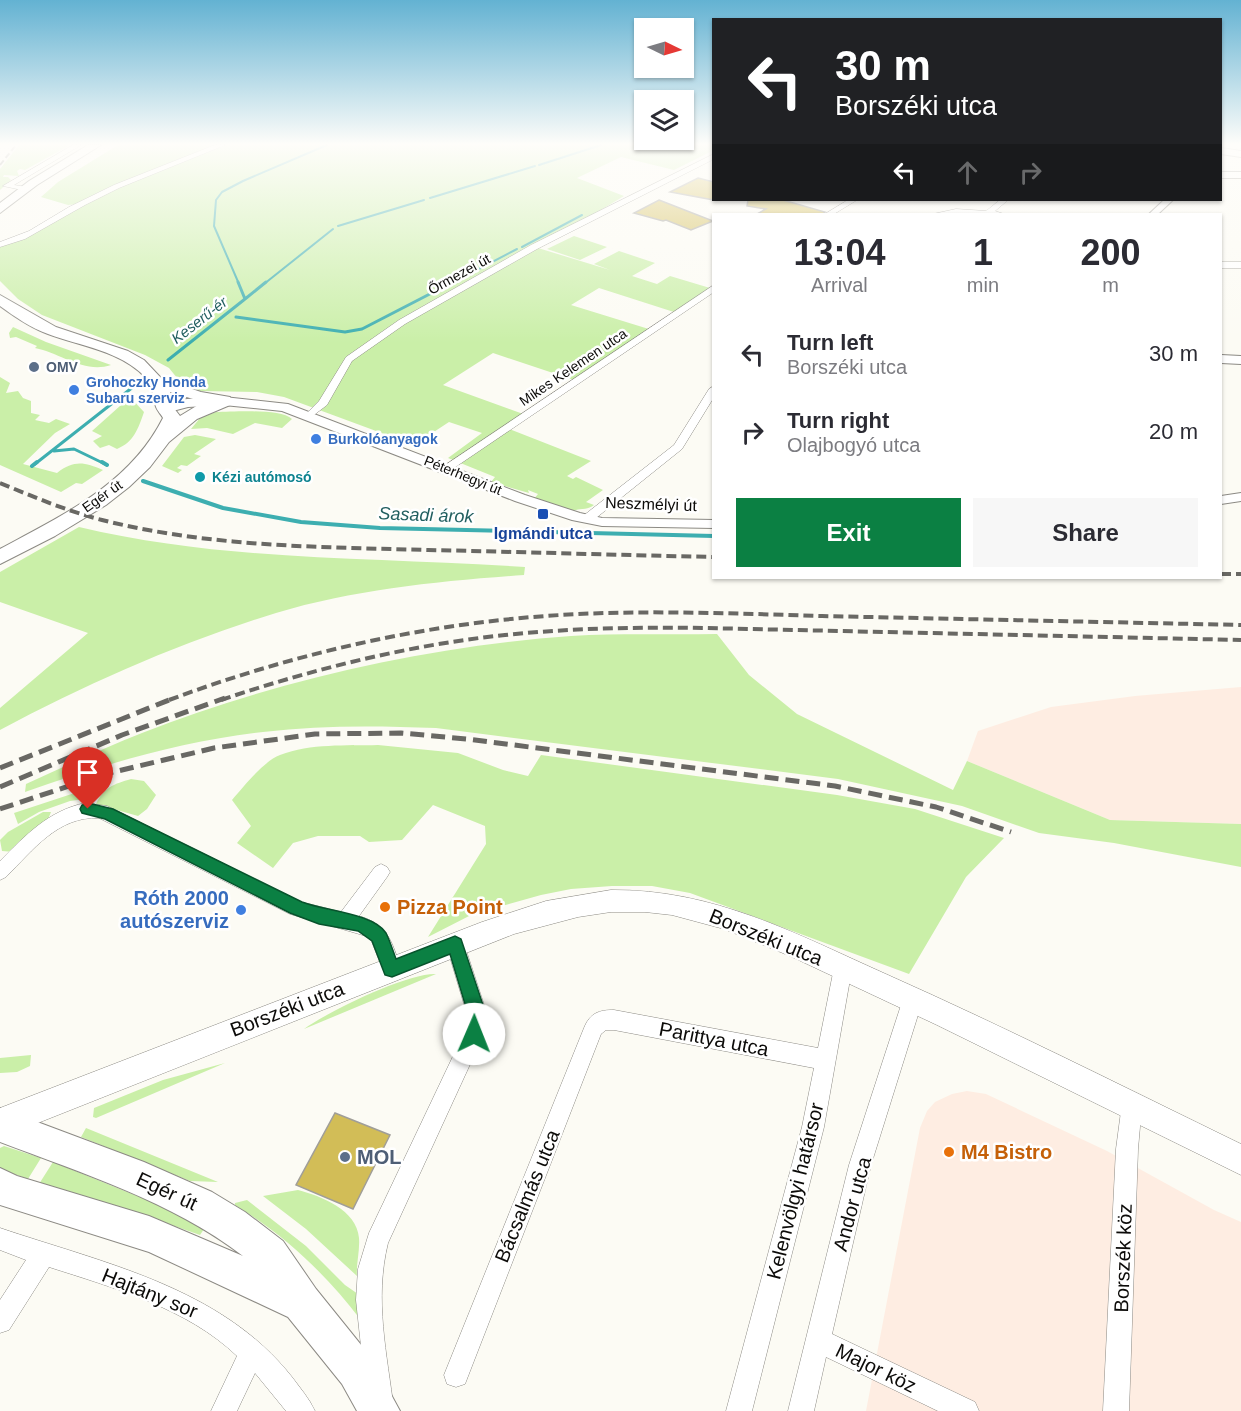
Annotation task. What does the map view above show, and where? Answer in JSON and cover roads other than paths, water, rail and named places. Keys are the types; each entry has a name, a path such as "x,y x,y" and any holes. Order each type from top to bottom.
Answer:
{"main road":[{"path":"0,299 19,313 51,330 128,358 150,372 159,383 198,396 224,401"},
{"name":"Egér út","path":"0,558 114,488 143,464 163,439 172,418 171,413 165,409 159,383"},
{"path":"163,439 176,431 191,415 204,407 224,401"},
{"name":"Egér út","path":"0,542 112,473 134,453 156,416 165,409"},
{"name":"Borszéki utca","path":"0,1124 253,1021 455,944 544,913 580,905 643,901 694,908 733,920 913,999 1132,1104 1241,1160"},
{"name":"Egér út","path":"0,1124 144,1180 207,1210 232,1225 270,1254 302,1303 356,1370 380,1411"},
{"name":"Egér út","path":"0,1186 12,1192 148,1234 302,1303"}],"street":[{"path":"0,245 41,228 69,211"},
{"name":"Őrmezei út","path":"310,415 324,405 338,375 349,359 402,322 534,247 606,211"},
{"path":"943,213 956,211 988,213 991,211"},
{"path":"1222,265 1241,265"},
{"name":"Mikes Kelemen utca","path":"447,468 712,289"},
{"path":"1222,359 1241,360"},
{"path":"587,519 678,447 712,392"},
{"name":"Péterhegyi út","path":"165,409 187,404 224,401 270,404 310,415 520,498 587,519"},
{"path":"1222,500 1241,498"},
{"name":"Neszmélyi út","path":"587,519 602,522 712,524"},
{"path":"0,872 44,830 73,811 88,809 108,813 296,908 362,925 379,936 392,969"},
{"path":"344,922 381,872"},
{"path":"380,1411 368,1300 369,1269 377,1241 474,1034 477,1014 455,944"},
{"name":"Kelenvölgyi határsor","path":"739,1411 813,1127 843,968"},
{"name":"Andor utca","path":"801,1411 861,1165 913,999"},
{"name":"Parittya utca","path":"601,1020 614,1020 826,1060"},
{"name":"Bácsalmás utca","path":"456,1375 594,1028 601,1020"},
{"name":"Borszék köz","path":"1116,1411 1126,1161 1132,1104"},
{"name":"Hajtány sor","path":"0,1239 43,1255 147,1287 183,1303 225,1329 252,1353 284,1386 302,1411"},
{"path":"0,1321 43,1255"},
{"name":"Major köz","path":"817,1340 966,1411"},
{"path":"224,1411 252,1353"}],"waterway":[{"name":"Keserű-ér","path":"215,211 214,226 239,284"},
{"name":"Keserű-ér","path":"338,226 388,211"},
{"path":"522,247 582,215"},
{"name":"Keserű-ér","path":"264,284 333,229"},
{"path":"450,284 517,249"},
{"name":"Keserű-ér","path":"238,282 245,299"},
{"name":"Keserű-ér","path":"245,299 266,282"},
{"path":"236,317 345,332 362,329 453,282"},
{"name":"Keserű-ér","path":"168,360 245,299"},
{"name":"Keserű-ér","path":"35,464 133,387"},
{"name":"Sasadi árok","path":"54,451 74,449 105,464"},
{"name":"Keserű-ér","path":"32,466 37,462"},
{"name":"Sasadi árok","path":"102,462 107,465"},
{"name":"Sasadi árok","path":"143,481 223,508 301,522 380,528 712,536"}],"railway":[{"path":"0,483 63,508 102,520 142,529 223,541 346,548 712,557"},
{"path":"1222,574 1241,574"},
{"path":"169,700 250,672 375,640 460,625 542,616 702,613 1241,625"},
{"path":"221,700 326,668 397,652 469,639 555,631 706,628 1241,640"},
{"path":"169,700 174,698"},
{"path":"0,787 122,735 225,698"},
{"path":"0,768 169,700"},
{"path":"0,809 105,774 214,748 315,734 401,733 467,739 835,786 936,807 1011,832"}],"place":[{"name":"OMV","path":"34,367"},
{"name":"Grohoczky Honda Subaru szerviz","path":"74,390"},
{"name":"Burkolóanyagok","path":"316,439"},
{"name":"Kézi autómosó","path":"200,477"},
{"name":"Igmándi utca","path":"543,514"},
{"name":"Pizza Point","path":"385,907"},
{"name":"Róth 2000 autószerviz","path":"241,910"},
{"name":"M4 Bistro","path":"949,1152"},
{"name":"MOL","path":"345,1157"}]}
